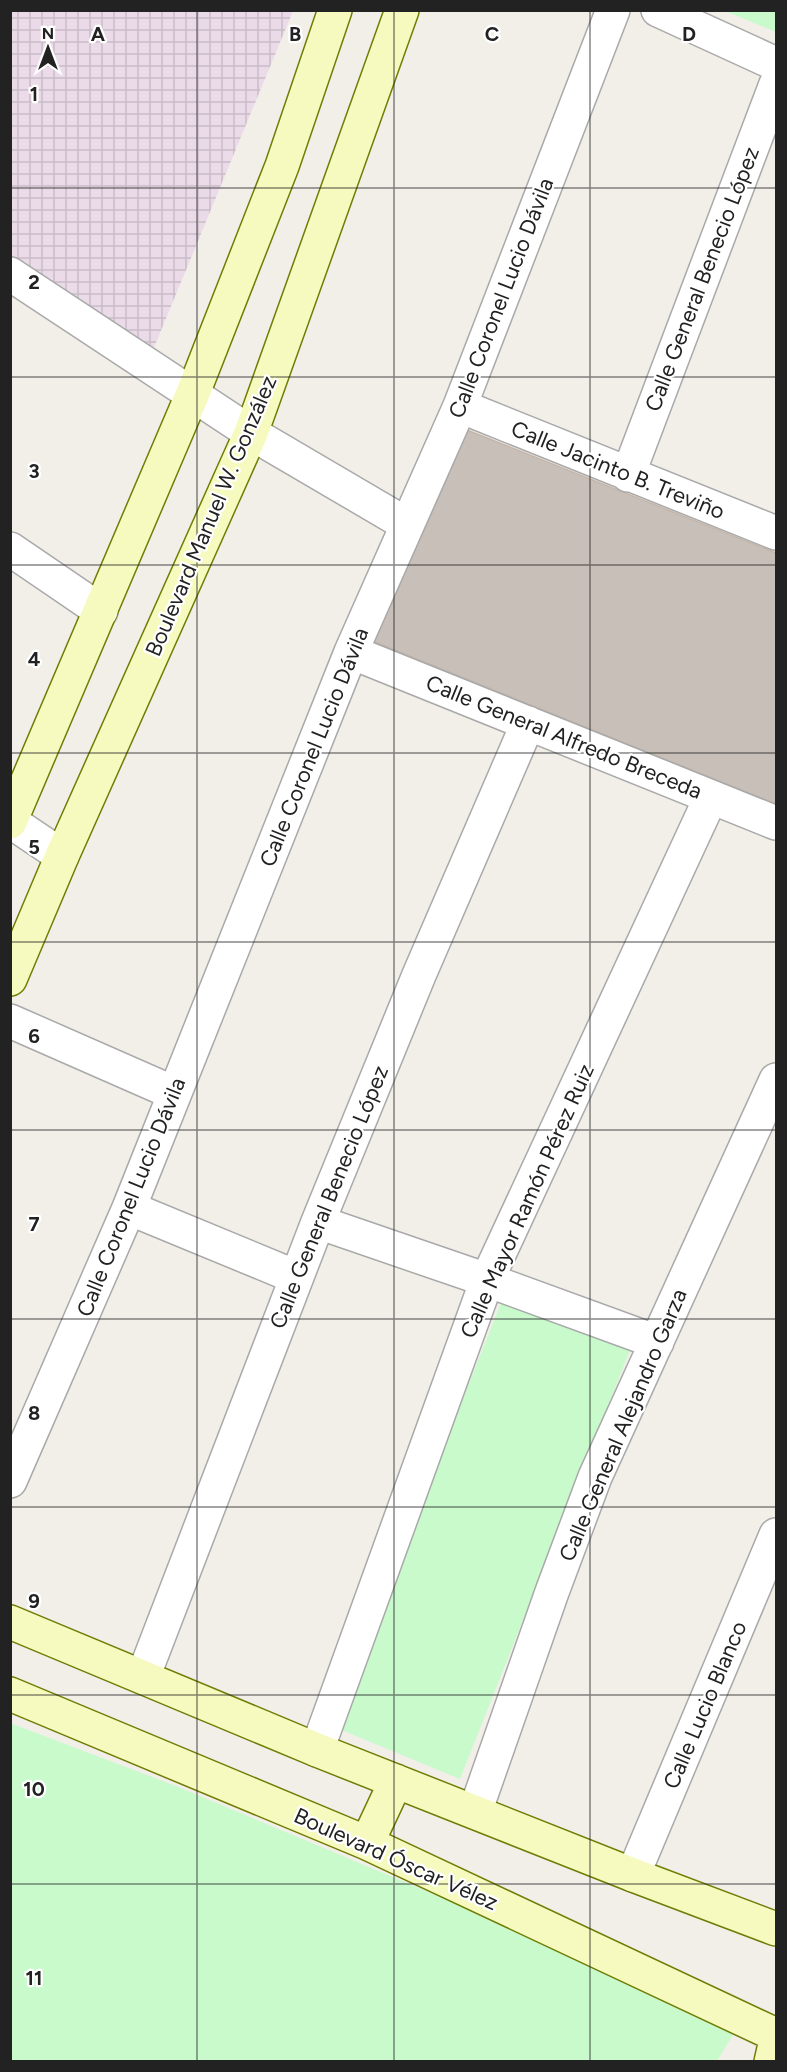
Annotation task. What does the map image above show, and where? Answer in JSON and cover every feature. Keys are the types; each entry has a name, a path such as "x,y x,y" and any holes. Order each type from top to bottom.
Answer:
{"street":[{"path":"62,856 11,822 194,393 282,166 335,10"},
{"name":"Boulevard Manuel W. González","path":"10,979 62,856 251,433 402,10"},
{"name":"Calle Coronel Lucio Dávila","path":"10,1481 129,1208 351,652 460,405 613,10"},
{"path":"658,10 777,64"},
{"name":"Calle General Benecio López","path":"628,475 777,84"},
{"path":"10,274 194,393 251,433 406,524"},
{"name":"Calle Jacinto B. Treviño","path":"460,405 628,475 777,533"},
{"path":"10,549 101,610"},
{"name":"Calle General Alfredo Breceda","path":"351,652 777,823"},
{"name":"Calle General Benecio López","path":"143,1677 318,1222 419,975 528,723"},
{"name":"Calle Mayor Ramón Pérez Ruiz","path":"317,1750 487,1280 711,797"},
{"path":"10,1021 174,1093"},
{"name":"Calle General Alejandro Garza","path":"475,1812 591,1487 777,1080"},
{"path":"129,1208 296,1278"},
{"path":"318,1222 657,1342"},
{"name":"Calle Lucio Blanco","path":"633,1875 777,1535"},
{"path":"10,1622 317,1750 633,1875 777,1929"},
{"name":"Boulevard Óscar Vélez","path":"10,1694 367,1843 777,2034"},
{"path":"367,1843 396,1781"},
{"path":"771,2061 777,2040"}],"shaded area":[{"path":"10,11 293,11 148,362 11,269"}],"green space":[{"path":"725,11 776,11 776,32"},
{"path":"503,1298 630,1350 460,1779 332,1726"},
{"path":"10,1723 176,1786 740,2023 717,2061 11,2061"}],"building":[{"path":"462,428 776,553 776,804 370,640"}]}
